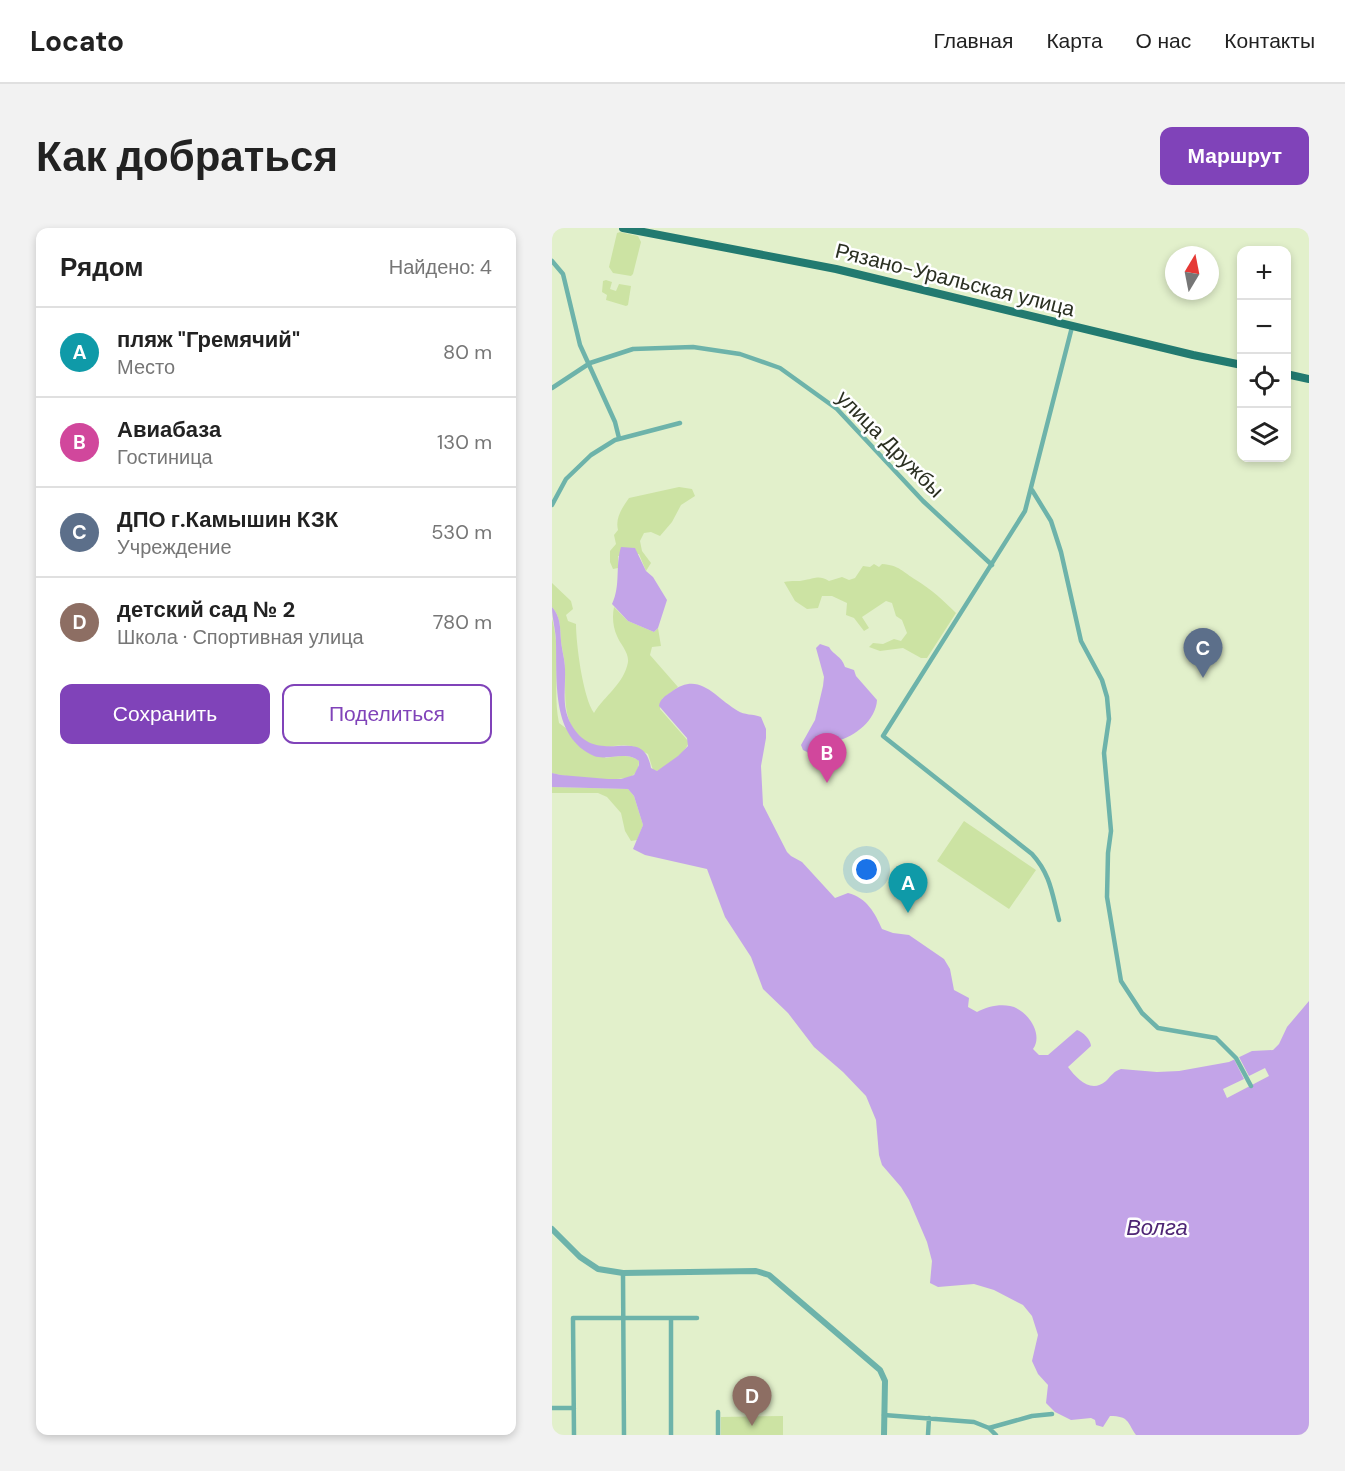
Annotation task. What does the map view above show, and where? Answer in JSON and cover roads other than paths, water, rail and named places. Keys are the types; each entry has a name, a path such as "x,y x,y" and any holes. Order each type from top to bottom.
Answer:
{"main road":[{"name":"Рязано-Уральская улица","path":"623,228 836,269 1072,327 1237,364"},
{"path":"1291,375 1309,379"}],"street":[{"path":"552,261 563,274 580,345 615,422 619,438"},
{"path":"1059,920 1050,880 1032,854 883,736 1026,511 1072,327"},
{"name":"улица Дружбы","path":"552,388 588,365 633,349 693,346 740,354 780,368 837,409 923,501 992,565"},
{"path":"552,505 567,479 591,454 619,438 680,423"},
{"path":"1032,490 1051,521 1081,641 1102,680 1107,697 1109,719 1104,753 1111,831 1107,897 1121,981 1142,1013 1158,1028 1216,1038 1236,1058 1251,1086"},
{"path":"552,1228 580,1257 598,1269 623,1273 756,1271 769,1275 879,1370 885,1381 884,1435"},
{"path":"623,1273 624,1435"},
{"path":"574,1435 573,1318 697,1318"},
{"path":"670,1435 671,1318"},
{"path":"552,1408 574,1408"},
{"path":"718,1412 718,1435"},
{"path":"989,1428 1032,1416 1052,1414"},
{"path":"884,1415 974,1422 989,1428 996,1435"},
{"path":"928,1435 929,1418"}],"water":[{"path":"621,547 635,548 646,571 653,577 667,600 658,628 654,632 628,621 612,604 615,597"},
{"name":"Волга","path":"552,607 559,619 565,666 566,710 571,724 582,737 593,744 639,748 646,755 651,768 657,771 688,746 687,738 659,706 663,698 681,686 690,684 707,688 740,712 761,717 766,729 761,766 763,805 787,852 802,862 835,898 848,893 855,895 873,912 882,929 909,935 944,959 950,969 954,990 969,998 968,1007 977,1012 993,1006 1006,1005 1022,1012 1028,1017 1035,1030 1036,1043 1033,1049 1039,1055 1048,1055 1077,1030 1082,1032 1091,1046 1068,1067 1085,1083 1100,1085 1114,1072 1121,1069 1179,1071 1229,1062 1252,1051 1273,1050 1279,1044 1287,1027 1309,1001 1309,1435 1136,1435 1127,1421 1121,1417 1110,1416 1103,1427 1096,1425 1095,1420 1091,1418 1071,1420 1055,1412 1046,1403 1048,1385 1038,1374 1032,1361 1038,1335 1032,1316 1023,1305 994,1290 974,1284 938,1287 930,1283 932,1261 927,1242 909,1200 882,1165 876,1120 866,1096 814,1047 788,1013 763,989 751,957 725,917 707,869 645,855 633,849 643,825 634,796 628,789 552,787 552,773 621,779 634,775 639,761 628,756 594,756 580,747 570,736 564,723 557,692 556,638"},
{"path":"820,644 829,647 842,660 845,667 854,670 856,676 877,700 873,714 863,727 843,739 826,742 813,755 803,750 801,745 815,720 823,686 824,677 816,648"}],"place":[{"name":"ДПО г.Камышин КЗК","path":"1203,678"},
{"name":"Авиабаза","path":"827,783"},
{"name":"пляж \"Гремячий\"","path":"908,913"},
{"name":"детский сад № 2","path":"752,1426"}]}
